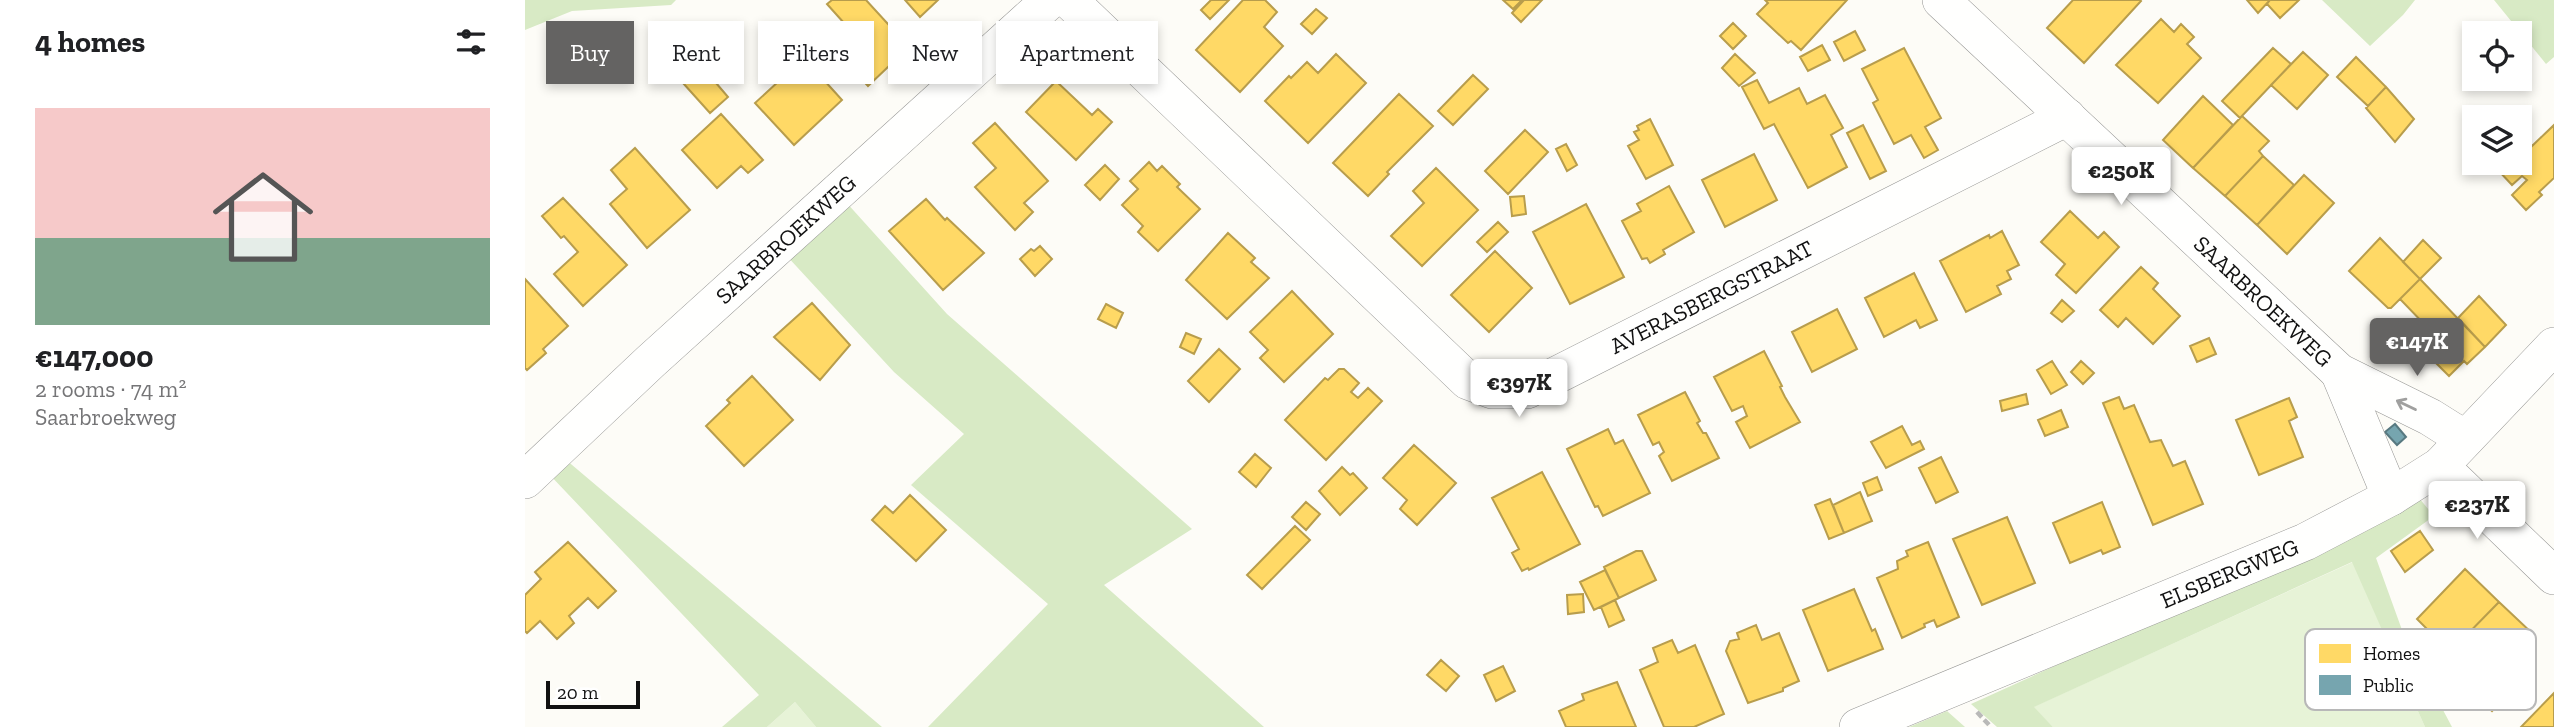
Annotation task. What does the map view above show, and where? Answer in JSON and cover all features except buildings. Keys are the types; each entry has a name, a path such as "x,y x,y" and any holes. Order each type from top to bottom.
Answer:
{"street":[{"name":"SAARBROEKWEG","path":"525,480 650,362 1050,0"},
{"name":"AVERASBERGSTRAAT","path":"1069,0 1468,381 1492,390 1527,390 2067,117"},
{"name":"SAARBROEKWEG","path":"1941,0 2339,372 2430,417 2465,439"},
{"name":"ELSBERGWEG","path":"1858,727 2305,542 2391,497 2440,466 2554,346"},
{"name":"SAARBROEKWEG","path":"2339,372 2391,497"},
{"path":"2440,466 2554,576"}],"green space":[{"path":"525,0 676,0 671,5 572,11 525,30"},
{"path":"2322,0 2415,0 2370,46"},
{"path":"2494,0 2554,0 2554,57 2546,64 2532,47 2532,21 2511,21"},
{"path":"845,201 947,314 1192,529 1104,585 1264,727 928,727 1048,604 911,485 964,434 894,372 785,254"},
{"path":"565,459 882,727 816,727 795,702 767,727 722,727 759,695 547,472"},
{"path":"2419,498 2434,516 2376,558 2402,629 2382,629 2352,562 2034,707 2053,727 1997,727 1971,704 2383,517"},
{"path":"2353,562 2382,629 2305,629 2305,710 2418,710 2425,727 2053,727 2033,707"},
{"path":"795,702 816,727 767,727"},
{"path":"2417,710 2443,710 2452,727 2425,727"},
{"path":"1947,711 1965,727 1909,727"}]}
